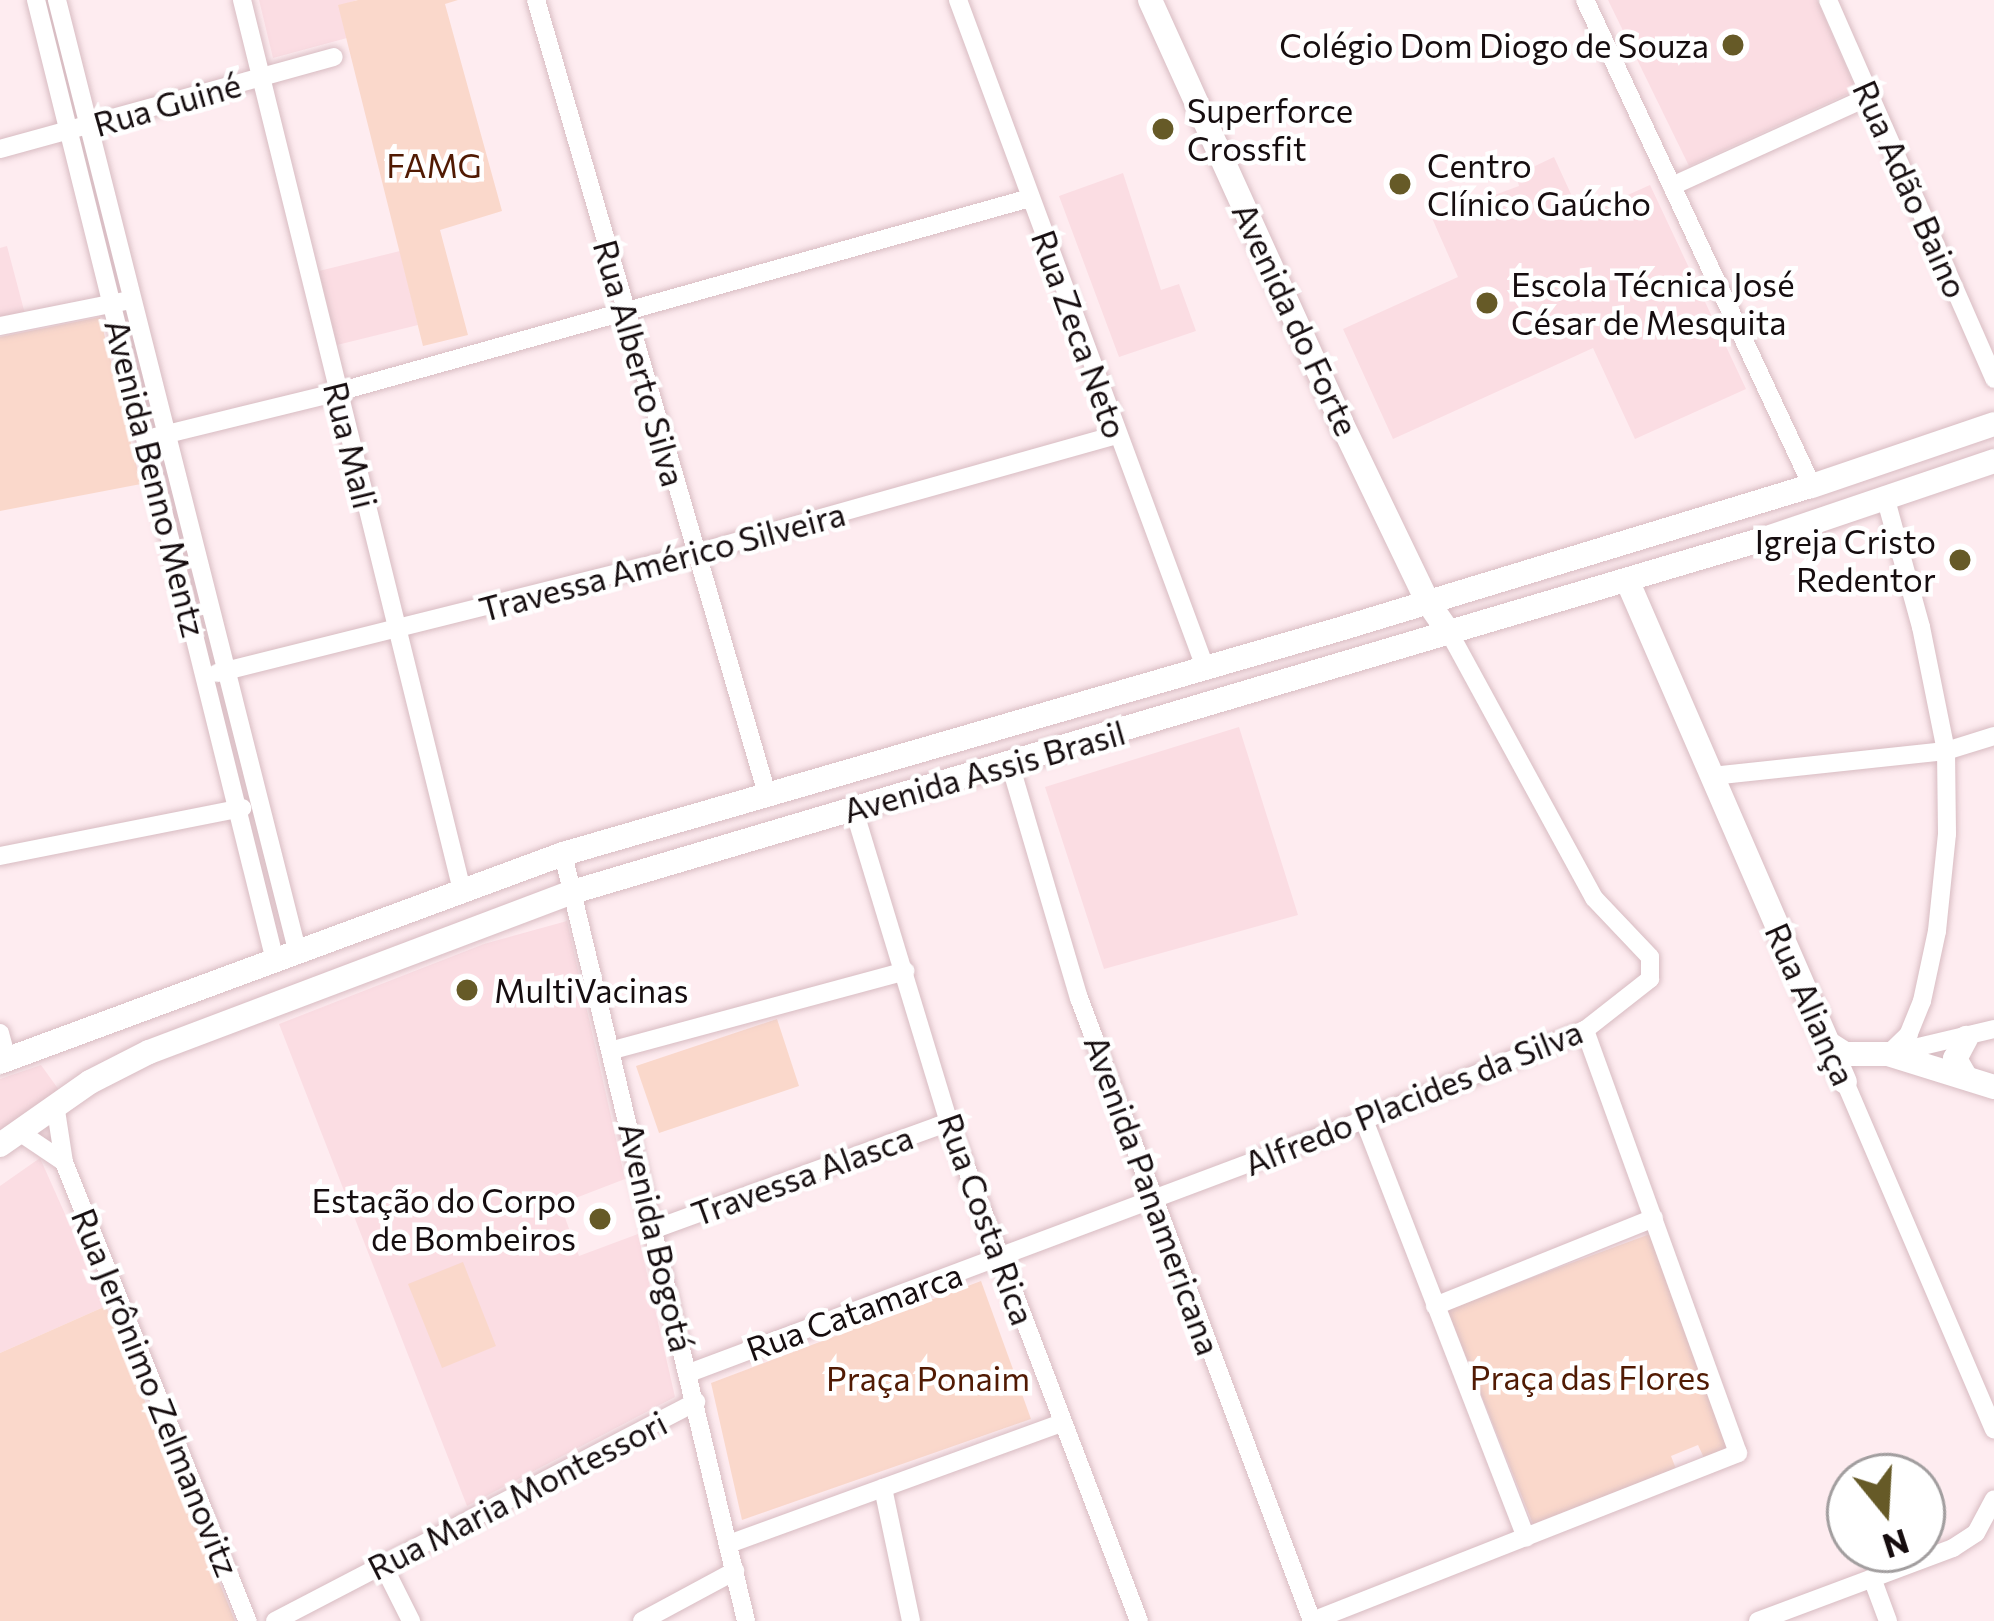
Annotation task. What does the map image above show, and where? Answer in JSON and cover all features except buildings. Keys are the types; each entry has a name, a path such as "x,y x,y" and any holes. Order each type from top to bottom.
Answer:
{"main road":[{"name":"Avenida do Forte","path":"1150,0 1427,601 1450,634"},
{"name":"Avenida Assis Brasil","path":"3,1061 563,854 1812,486 1994,424"},
{"name":"Avenida Assis Brasil","path":"9,1138 55,1104 171,1043 576,891 1450,634 1886,500 1994,461"},
{"name":"Rua Aliança","path":"1627,580 1845,1082"},
{"path":"1965,1076 1955,1059 1966,1038"},
{"path":"1828,1043 1965,1076 1994,1088"},
{"path":"1845,1082 1854,1064 1877,1056"}],"street":[{"name":"Avenida Benno Mentz","path":"36,0 81,128"},
{"name":"Avenida Benno Mentz","path":"58,0 81,128 214,674 236,809 285,953"},
{"name":"Rua Mali","path":"242,0 462,890"},
{"name":"Rua Alberto Silva","path":"536,0 693,554 767,794"},
{"name":"Rua Zeca Neto","path":"958,0 1205,667"},
{"path":"1586,0 1812,486"},
{"name":"Rua Adão Baino","path":"1828,0 1994,379"},
{"name":"Rua Guiné","path":"0,148 334,58"},
{"path":"1672,186 1870,96"},
{"path":"156,436 338,392 1030,197"},
{"path":"0,326 123,301"},
{"name":"Travessa Américo Silveira","path":"214,674 397,632 693,554 1117,435"},
{"path":"1877,1056 1909,1034 1937,931 1947,834 1946,752 1921,627 1886,500"},
{"name":"Alfredo Placides da Silva","path":"1154,1200 1585,1030 1650,979 1654,968 1650,956 1594,898 1450,634"},
{"name":"Avenida Benno Mentz","path":"214,674 258,805 285,953"},
{"path":"1712,776 1946,752 1994,736"},
{"name":"Avenida Panamericana","path":"1010,764 1079,998 1312,1621"},
{"path":"0,856 258,805"},
{"name":"Rua Costa Rica","path":"854,809 949,1122 1139,1621"},
{"name":"Avenida Bogotá","path":"563,854 614,1050 746,1621"},
{"path":"614,1050 905,971"},
{"path":"1877,1056 1994,1029"},
{"path":"1312,1621 1738,1453 1585,1030"},
{"path":"0,1033 3,1061"},
{"name":"Rua Aliança","path":"1845,1082 1994,1429"},
{"name":"Rua Jerônimo Zelmanovitz","path":"55,1104 64,1162 248,1621"},
{"path":"1364,1120 1526,1538"},
{"name":"Travessa Alasca","path":"655,1229 949,1122"},
{"path":"9,1138 64,1162"},
{"name":"Rua Catamarca","path":"689,1373 1154,1200"},
{"path":"1435,1306 1654,1218"},
{"name":"Rua Maria Montessori","path":"275,1621 696,1402"},
{"path":"729,1544 1062,1423"},
{"path":"884,1488 911,1621"},
{"path":"1758,1621 1953,1548 1976,1533 1992,1506"},
{"path":"382,1565 411,1621"},
{"path":"642,1621 735,1571"},
{"path":"1871,1578 1888,1621"}],"shaded area":[{"path":"259,0 357,0 339,6 347,38 273,58"},
{"name":"Colégio Dom Diogo de Souza","path":"1608,0 1817,0 1856,90 1689,166"},
{"path":"1554,157 1581,216 1650,185 1746,389 1635,439 1593,348 1393,439 1343,329 1458,277 1432,218 1519,186 1516,175"},
{"path":"1123,173 1161,290 1179,284 1196,331 1119,357 1059,196"},
{"path":"7,246 25,314 0,319 0,248"},
{"path":"400,251 418,325 337,345 319,271"},
{"path":"1239,727 1298,915 1104,969 1045,787"},
{"path":"567,921 625,1179 560,1204 579,1256 638,1234 675,1397 467,1506 279,1024 484,944"},
{"path":"41,1065 59,1090 0,1133 0,1079"},
{"path":"40,1158 106,1306 0,1353 0,1186"}],"green space":[{"name":"FAMG","path":"358,0 458,0 445,4 502,211 440,230 468,335 423,346 338,5"},
{"path":"100,317 141,484 0,511 0,337"},
{"path":"777,1019 799,1086 659,1133 636,1066"},
{"name":"Praça das Flores","path":"1650,1234 1732,1447 1704,1458 1698,1445 1671,1456 1676,1469 1533,1524 1447,1309"},
{"path":"463,1262 496,1346 442,1368 408,1284"},
{"name":"Praça Ponaim","path":"981,1281 1031,1419 742,1520 711,1383"},
{"path":"106,1306 235,1621 0,1621 0,1353"}],"place":[{"name":"Colégio Dom Diogo de Souza","path":"1733,45"},
{"name":"Superforce Crossfit","path":"1163,129"},
{"name":"Centro Clínico Gaúcho","path":"1400,184"},
{"name":"Escola Técnica José César de Mesquita","path":"1487,303"},
{"name":"Igreja Cristo Redentor","path":"1960,560"},
{"name":"MultiVacinas","path":"467,990"},
{"name":"Estação do Corpo de Bombeiros","path":"600,1219"}]}
